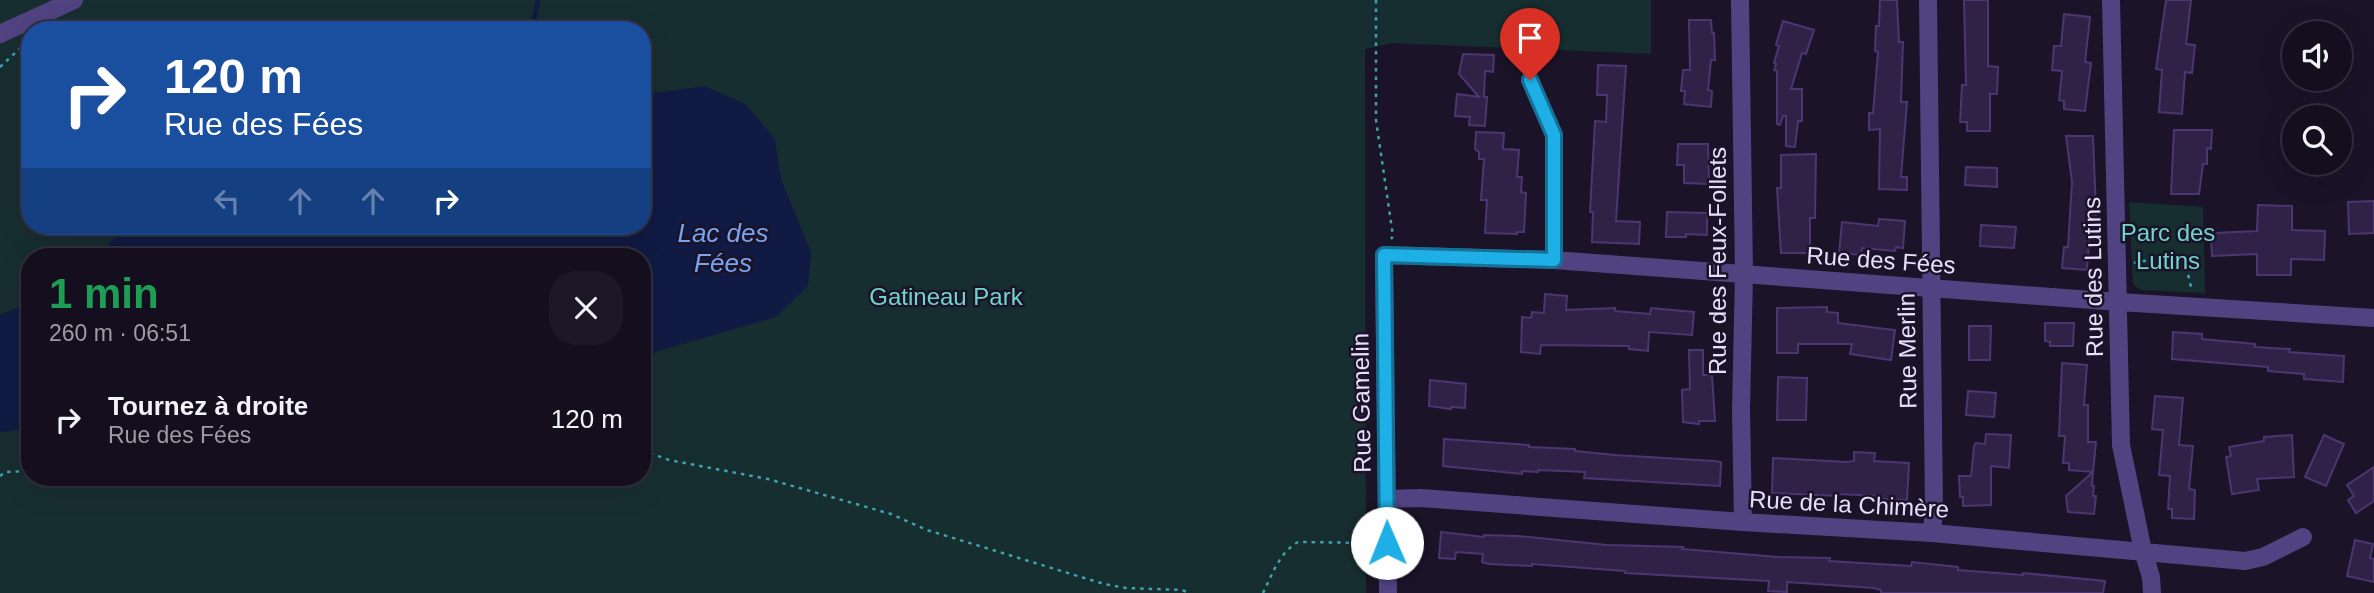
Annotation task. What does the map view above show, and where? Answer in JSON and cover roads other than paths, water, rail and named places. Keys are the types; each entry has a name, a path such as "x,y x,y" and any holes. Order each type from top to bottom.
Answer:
{"street":[{"path":"29,21 75,0"},
{"name":"Rue des Feux-Follets","path":"1740,0 1744,274 1741,410 1743,522"},
{"name":"Rue Merlin","path":"1928,0 1934,507 1932,533"},
{"name":"Rue des Lutins","path":"2111,0 2121,445 2151,577 2152,593"},
{"path":"0,34 21,24"},
{"path":"1530,80 1554,135 1554,260"},
{"name":"Rue des Fées","path":"1384,255 1554,260 2374,318"},
{"name":"Rue Gamelin","path":"1384,255 1388,593"},
{"name":"Rue de la Chimère","path":"1387,499 1421,498 1932,533 2245,561 2263,557 2303,537"}],"water":[{"name":"Lac des Fées","path":"705,86 745,104 775,139 781,179 811,253 808,286 776,317 651,353 651,248 105,248 118,235 651,235 651,94"},
{"path":"21,306 21,430 0,432 0,315"}],"waterway":[{"path":"534,21 538,0"}],"park label":[{"name":"Parc des Lutins","path":"2168,246"},
{"name":"Gatineau Park","path":"946,296"}]}
